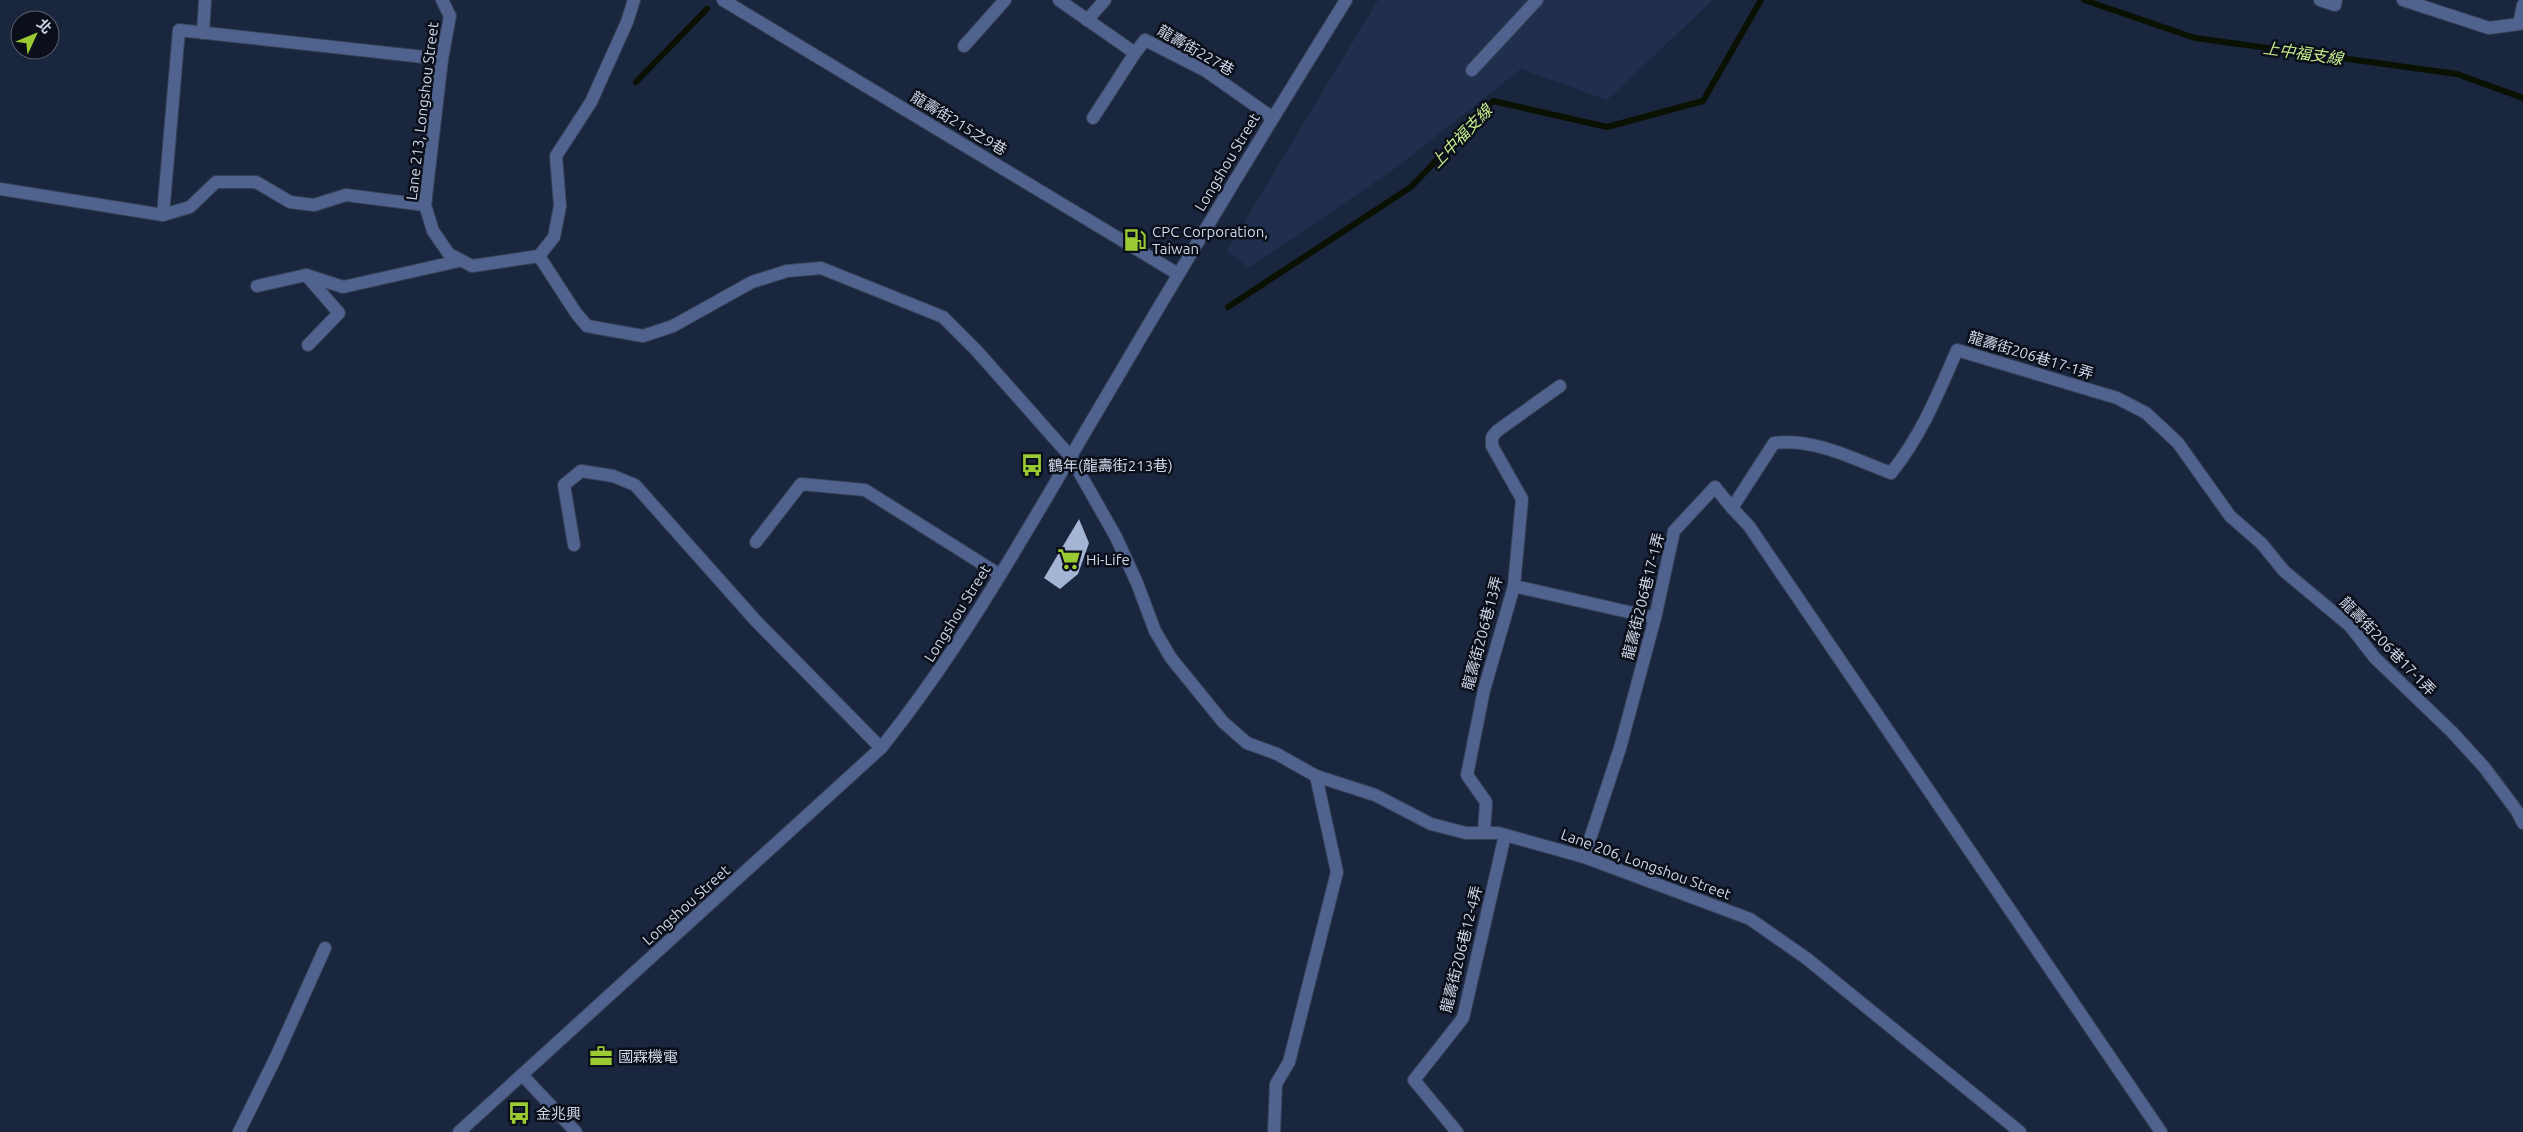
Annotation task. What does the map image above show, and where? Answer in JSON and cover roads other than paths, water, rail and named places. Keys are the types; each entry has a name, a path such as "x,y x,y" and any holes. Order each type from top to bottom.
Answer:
{"street":[{"path":"203,33 205,0"},
{"name":"Lane 213, Longshou Street","path":"442,0 450,16 442,59 425,205 433,231 449,254 459,261"},
{"path":"257,286 306,275 343,288 459,261 472,266 539,256 554,237 560,206 556,156 591,102 627,22 634,0"},
{"name":"龍壽街215之9巷","path":"723,0 1178,274"},
{"path":"964,46 1005,0"},
{"path":"1059,0 1135,54 1093,118"},
{"path":"1087,20 1105,0"},
{"name":"Longshou Street","path":"459,1132 523,1076 880,748 939,672 1000,575 1178,274 1346,0"},
{"path":"1472,70 1537,0"},
{"path":"2320,0 2335,4 2336,0"},
{"path":"2403,0 2489,28 2519,24 2523,5"},
{"path":"164,215 179,30 442,59"},
{"name":"龍壽街227巷","path":"1135,54 1145,40 1206,71 1272,118"},
{"path":"0,189 164,215 190,207 216,182 256,182 290,202 314,205 346,195 425,205"},
{"path":"539,256 576,313 587,326 643,336 673,326 752,282 788,271 820,268 882,291 942,317 976,350 1070,456"},
{"path":"306,275 339,313 308,345"},
{"name":"龍壽街206巷17-1弄","path":"1584,856 1620,748 1655,618 1674,531 1714,487 1732,508 1774,443 1790,441 1822,446 1891,473 1909,451 1925,424 1957,350 2117,398 2146,412 2178,443 2230,516 2262,544 2284,571 2350,626 2375,658 2452,732 2484,767 2517,811 2523,823"},
{"name":"龍壽街206巷13弄","path":"1484,833 1486,802 1467,775 1484,690 1514,586 1522,499 1502,467 1492,446 1492,437 1497,431 1560,386"},
{"name":"Lane 206, Longshou Street","path":"1070,456 1116,537 1137,583 1155,631 1171,658 1192,687 1222,722 1247,743 1277,754 1316,776 1375,795 1432,824 1466,833 1505,835 1584,856 1750,919 1806,958 2020,1132"},
{"path":"574,545 564,485 582,471 613,476 635,484 756,621 880,748"},
{"path":"756,542 801,484 865,490 1000,575"},
{"path":"1732,508 1749,526 2160,1132"},
{"path":"1514,586 1655,618"},
{"path":"1274,1132 1276,1084 1289,1062 1337,872 1316,776"},
{"name":"龍壽街206巷12-4弄","path":"1457,1132 1414,1080 1463,1018 1505,835"},
{"path":"239,1132 276,1057 325,948"},
{"path":"523,1076 576,1132"}],"waterway":[{"name":"上中福支線","path":"1228,307 1411,187 1493,101 1607,127 1703,101 1761,0"},
{"name":"上中福支線","path":"2084,0 2195,38 2457,74 2523,98"},
{"path":"636,82 707,9"}],"place":[{"name":"CPC Corporation, Taiwan","path":"1135,240"},
{"name":"鶴年(龍壽街213巷)","path":"1032,465"},
{"name":"Hi-Life","path":"1069,559"},
{"name":"國霖機電","path":"601,1056"},
{"name":"金兆興","path":"519,1113"}]}
